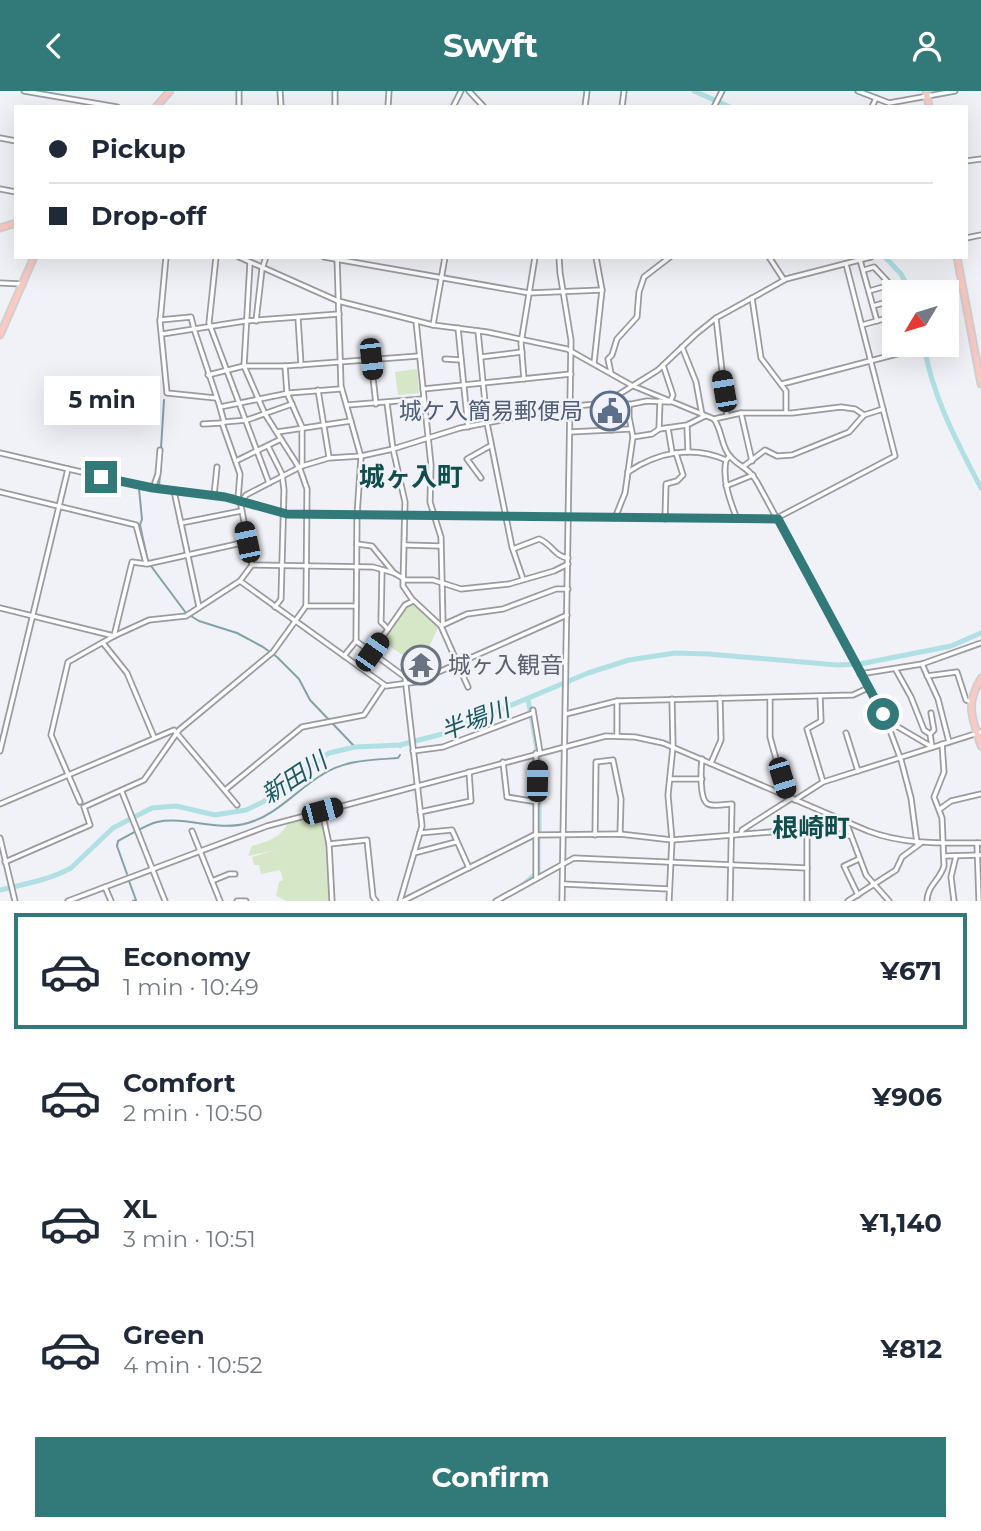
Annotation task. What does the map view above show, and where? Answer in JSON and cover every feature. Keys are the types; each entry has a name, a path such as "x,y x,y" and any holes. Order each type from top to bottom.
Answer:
{"main road":[{"path":"158,105 170,91"},
{"path":"0,335 33,259"},
{"path":"957,259 981,384"},
{"path":"981,678 971,702 971,712 981,745"}],"street":[{"path":"24,91 105,105"},
{"path":"469,91 482,105"},
{"path":"858,91 888,103 926,94 956,91"},
{"path":"873,91 875,97 873,105"},
{"path":"0,237 1,228"},
{"path":"166,259 160,320 167,393 216,398"},
{"path":"216,259 210,325 269,483"},
{"path":"243,259 338,301 433,325 478,331 571,352 634,386 714,419 741,413 849,407 864,415"},
{"path":"256,321 265,259"},
{"path":"337,259 341,389 361,456 356,544 356,641 345,656"},
{"path":"342,259 529,293 602,290"},
{"path":"433,325 445,259"},
{"path":"524,379 522,340 536,259"},
{"path":"559,259 571,352 562,901"},
{"path":"594,363 602,290 596,259"},
{"path":"611,373 608,359 619,337 637,317 639,292 644,277 667,259"},
{"path":"770,259 784,280"},
{"path":"605,403 663,365 716,318 784,280 864,259"},
{"path":"860,260 877,321"},
{"path":"5,862 90,825 83,808 139,784 177,732 271,653 306,606 307,489 300,466 265,414 244,366 250,263"},
{"path":"0,453 153,488 240,500 282,513 778,519 895,456 846,264"},
{"path":"863,271 874,267 886,280"},
{"path":"0,283 23,284"},
{"path":"869,291 882,287"},
{"path":"752,298 762,362 786,391 786,412"},
{"path":"873,306 882,303"},
{"path":"162,334 245,321 339,314"},
{"path":"80,802 51,735 68,662 149,620 188,614 240,581 252,565 241,511 240,474 191,317 160,320"},
{"path":"298,317 301,365"},
{"path":"716,318 727,415"},
{"path":"862,325 882,320"},
{"path":"416,321 431,470 430,502 440,532 442,626 468,687"},
{"path":"458,328 468,427"},
{"path":"478,331 487,423 512,549 523,579"},
{"path":"682,348 695,381 703,416"},
{"path":"481,357 522,352"},
{"path":"208,375 244,366 285,366 419,356"},
{"path":"782,384 883,357"},
{"path":"371,359 376,404"},
{"path":"445,359 461,360"},
{"path":"663,365 673,395 672,401"},
{"path":"285,366 287,393 302,428 300,466"},
{"path":"422,389 570,374"},
{"path":"219,407 287,393 341,389"},
{"path":"318,390 330,458"},
{"path":"346,405 423,400"},
{"path":"659,429 660,401"},
{"path":"240,500 300,466 330,458 361,456 468,427 570,407 672,401"},
{"path":"387,403 393,449 405,502 403,586 413,601 442,626"},
{"path":"203,424 247,420 292,404"},
{"path":"615,518 625,493 633,437 629,404"},
{"path":"611,429 614,405"},
{"path":"744,466 765,450 777,456 792,455 832,440 853,428 864,415 883,408"},
{"path":"741,413 752,461"},
{"path":"633,437 652,434 659,429 687,425 703,416"},
{"path":"714,419 719,426 728,458 726,486 737,519"},
{"path":"277,432 351,421"},
{"path":"687,425 688,452"},
{"path":"665,519 666,484 677,481 682,475 668,428"},
{"path":"570,432 631,429"},
{"path":"236,461 281,439"},
{"path":"481,478 467,460 491,445"},
{"path":"268,446 282,476 284,490 281,599 275,607"},
{"path":"153,488 158,474 160,450"},
{"path":"628,472 651,459 674,452 688,452 728,458 744,466 753,475 887,719 911,799 919,843"},
{"path":"214,495 217,467"},
{"path":"0,751 68,469"},
{"path":"726,486 753,475"},
{"path":"174,491 199,607"},
{"path":"0,492 136,524 148,563"},
{"path":"181,523 241,511"},
{"path":"512,549 541,539 560,556 568,558"},
{"path":"114,636 132,562 148,563 247,542"},
{"path":"356,544 372,546 394,573 404,580 430,579 461,589 509,584 554,571 568,564"},
{"path":"405,545 440,545"},
{"path":"252,565 373,567 394,573"},
{"path":"382,570 381,622 388,629"},
{"path":"240,581 384,685 416,682 567,615"},
{"path":"442,626 471,612 503,609 556,589 568,589"},
{"path":"372,652 406,604 413,601"},
{"path":"306,606 356,606"},
{"path":"0,608 114,636"},
{"path":"356,641 403,674 406,683 420,833 402,901"},
{"path":"103,643 127,673 154,737"},
{"path":"860,673 896,670 922,664 952,651 981,643"},
{"path":"922,664 938,699 949,742"},
{"path":"896,670 911,697 924,730 930,734 932,747"},
{"path":"927,676 947,671 957,672 966,700 971,702"},
{"path":"225,790 302,727 364,715 384,685"},
{"path":"566,714 617,701 855,695 869,688"},
{"path":"820,696 821,722 807,729 823,782"},
{"path":"711,763 721,740 720,698"},
{"path":"770,698 770,737 786,795"},
{"path":"669,901 672,840 668,798 673,747 672,699"},
{"path":"617,701 617,735"},
{"path":"413,750 443,747 470,739 532,712 538,753 536,877"},
{"path":"930,734 934,730 931,713"},
{"path":"887,719 932,747"},
{"path":"0,804 172,730 177,732 237,806"},
{"path":"741,834 744,829 823,782 979,732"},
{"path":"846,733 858,771"},
{"path":"68,901 267,826 594,737 617,735 649,739 673,747 894,840 919,843 979,843 979,901"},
{"path":"927,901 927,892 944,870 940,809 934,797 944,772 942,744"},
{"path":"702,759 702,790 706,803 732,804 730,901"},
{"path":"595,835 596,762 612,760 621,799 620,834"},
{"path":"503,762 507,798 537,802"},
{"path":"420,812 471,801 469,771"},
{"path":"670,779 702,779"},
{"path":"122,791 165,901"},
{"path":"940,809 951,801 981,794"},
{"path":"322,811 329,844 332,901"},
{"path":"825,831 835,817"},
{"path":"846,821 859,859 874,885 889,901"},
{"path":"420,833 451,830 469,867"},
{"path":"192,831 220,901"},
{"path":"807,831 807,901"},
{"path":"402,901 536,835 620,834 672,840 825,831 850,836"},
{"path":"0,838 15,901"},
{"path":"329,844 367,840 376,901"},
{"path":"413,853 456,842"},
{"path":"848,901 896,870 902,857 919,843"},
{"path":"944,856 979,855"},
{"path":"954,901 951,877 956,856"},
{"path":"496,901 574,858 807,868"},
{"path":"858,895 844,866 859,859"},
{"path":"212,881 235,874"},
{"path":"563,884 670,889"},
{"path":"105,887 111,901"},
{"path":"237,901 246,901"}],"green space":[{"path":"417,369 419,393 398,395 395,372"},
{"path":"414,603 439,625 427,652 414,654 410,660 382,641 407,605"},
{"path":"319,813 327,842 329,901 287,901 276,896 279,882 283,880 280,870 261,874 259,865 254,865 252,857 275,850 248,856 252,846 274,838 289,822"}],"waterway":[{"path":"694,91 726,105"},
{"path":"887,259 904,280"},
{"path":"927,357 939,401 981,488"},
{"path":"161,448 164,400"},
{"path":"159,486 161,464"},
{"path":"159,491 139,489 142,519 140,525 148,562 186,613 199,621 237,633 277,657 299,679 310,700 355,747"},
{"name":"半場川","path":"0,890 45,879 71,868 113,828 152,808 176,806 215,815 246,810 263,802 329,753 355,747 400,745 442,734 588,673 629,660 675,653 837,665 860,664 951,646 981,633"},
{"path":"528,699 537,748"},
{"name":"新田川","path":"127,874 117,846 118,841 148,825 168,821 225,826 248,823 277,809 329,771 348,764 398,758 400,755"},
{"path":"539,756 539,833"},
{"path":"538,837 538,873"},
{"path":"523,885 533,876"},
{"name":"新田川","path":"129,881 136,900 133,901"}],"place":[{"name":"城ケ入簡易郵便局","path":"610,411"},
{"name":"城ヶ入観音","path":"421,665"}],"district":[{"name":"城ヶ入町","path":"411,477"},
{"name":"根崎町","path":"811,828"}],"route":[{"path":"101,477 153,488 225,497 287,514 778,519 883,714"}]}
